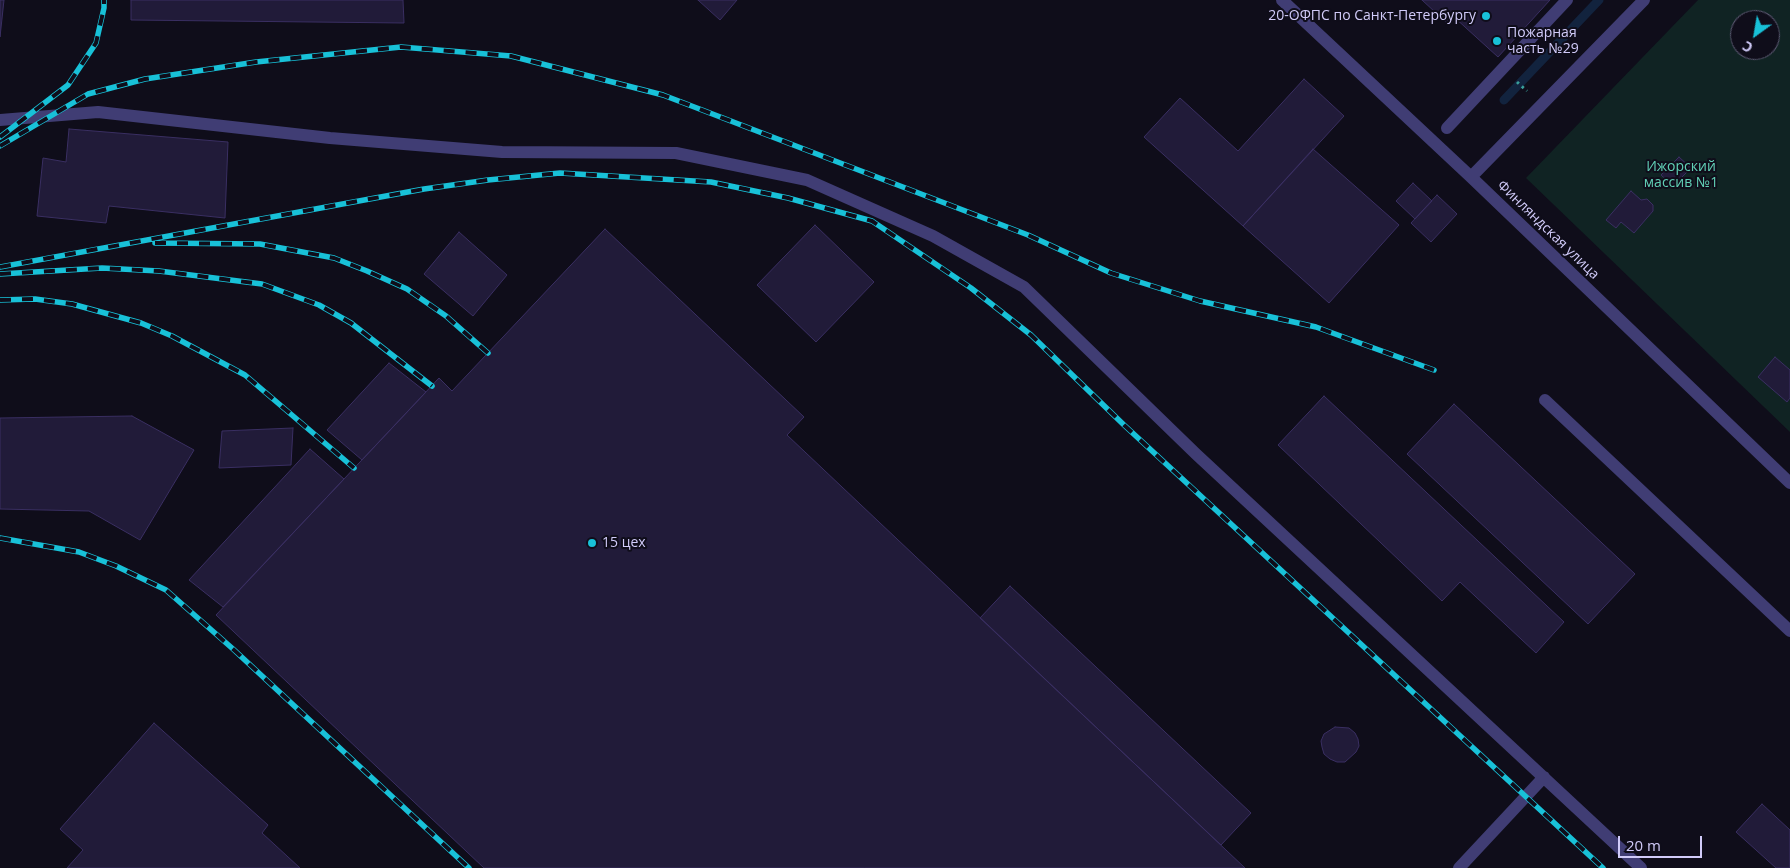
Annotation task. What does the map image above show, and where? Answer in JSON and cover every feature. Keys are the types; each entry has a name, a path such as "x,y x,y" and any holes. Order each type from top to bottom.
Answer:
{"street":[{"name":"Финляндская улица","path":"1282,0 1472,177 1790,483"},
{"path":"1447,128 1567,0"},
{"path":"1472,177 1644,0"},
{"path":"0,120 98,112 330,138 502,152 676,153 807,180 933,236 1024,287 1204,460 1641,868"},
{"path":"1545,400 1790,631"},
{"path":"1459,868 1544,777"}],"path":[{"path":"1514,80 1528,92"}],"green space":[{"name":"Ижорский массив №1","path":"1698,0 1790,0 1790,432 1526,178"}],"building":[{"path":"0,0 4,0 0,37"},
{"path":"131,0 403,0 404,23 131,20"},
{"path":"698,0 737,0 720,20"},
{"name":"Пожарная часть №29","path":"1422,0 1550,0 1498,57 1454,17 1448,24"},
{"path":"1304,79 1344,116 1243,226 1144,137 1180,98 1238,151"},
{"path":"69,129 228,142 225,218 109,206 106,223 37,216 43,158 66,162"},
{"path":"1313,149 1399,225 1329,303 1243,226"},
{"path":"1679,157 1691,168 1673,186 1661,175"},
{"path":"1413,183 1432,201 1415,219 1396,201"},
{"path":"1631,191 1641,200 1647,199 1653,205 1653,211 1634,233 1621,222 1616,228 1606,220"},
{"path":"1437,195 1457,214 1431,242 1411,223"},
{"path":"815,225 874,282 816,342 757,285"},
{"name":"15 цех","path":"605,229 804,417 787,435 1245,868 484,868 216,615 439,378 452,391"},
{"path":"459,232 507,275 473,316 424,274"},
{"path":"1775,357 1790,370 1790,398 1787,402 1758,377"},
{"path":"389,363 426,392 362,460 327,430"},
{"path":"1324,396 1564,622 1536,653 1460,582 1442,601 1278,445"},
{"path":"1454,404 1635,574 1588,624 1407,454"},
{"path":"132,416 194,450 140,540 89,511 0,509 0,418"},
{"path":"293,428 291,465 219,468 222,431"},
{"path":"310,449 344,479 223,607 189,580"},
{"path":"1010,586 1251,813 1221,845 980,618"},
{"path":"154,723 268,825 262,833 300,868 67,868 83,850 60,829"},
{"path":"1335,727 1349,728 1358,739 1359,746 1356,752 1345,762 1337,762 1330,759 1324,754 1322,747 1321,741 1324,734"},
{"path":"1762,804 1790,830 1790,868 1776,868 1736,832"}],"waterway":[{"path":"1504,100 1599,0"}],"railway":[{"path":"0,137 68,85 96,43 104,0"},
{"path":"0,146 88,94 145,79 256,62 401,47 511,56 663,95 1028,235 1111,273 1200,301 1316,327 1434,370"},
{"path":"0,267 424,189 560,173 711,182 788,198 872,221 971,288 1031,335 1124,425 1603,868"},
{"path":"155,243 260,244 334,258 407,289 446,316 488,353"},
{"path":"0,274 102,268 159,271 262,284 319,305 351,323 432,386"},
{"path":"0,300 35,299 72,304 141,323 172,336 245,375 354,468"},
{"path":"0,538 79,552 116,566 166,590 233,649 469,868"}],"place":[{"name":"20-ОФПС по Санкт-Петербургу","path":"1486,16"},
{"name":"Пожарная часть №29","path":"1497,41"},
{"name":"15 цех","path":"592,543"}]}
